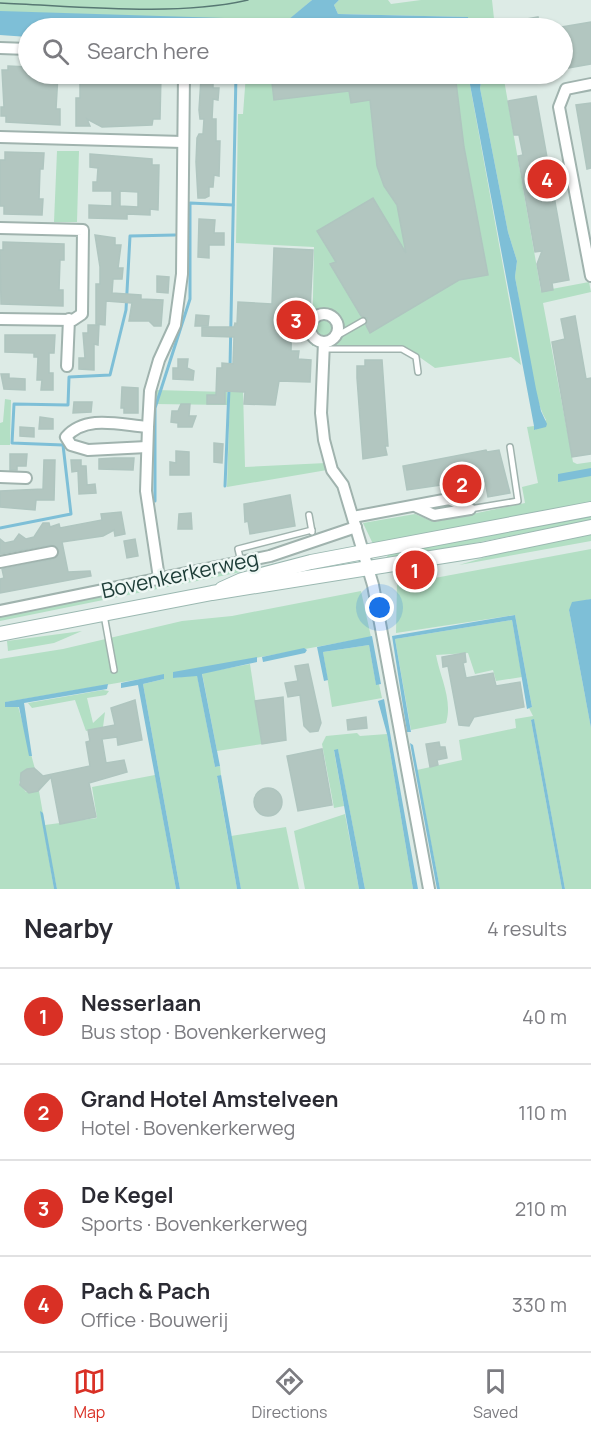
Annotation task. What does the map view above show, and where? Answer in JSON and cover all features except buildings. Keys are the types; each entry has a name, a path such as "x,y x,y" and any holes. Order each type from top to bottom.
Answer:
{"main road":[{"name":"Bovenkerkerweg","path":"212,593 242,579 364,550 591,509"},
{"name":"Bovenkerkerweg","path":"0,632 104,615 212,593 481,550 591,527"}],"street":[{"path":"0,48 18,49"},
{"path":"159,578 146,491 147,427 153,381 159,360 175,325 182,274 184,84"},
{"path":"591,84 566,89 559,107 591,276"},
{"path":"0,137 183,142"},
{"path":"0,228 83,230 82,315 69,320 0,319"},
{"path":"327,315 336,321 338,331 335,337 324,345 310,330 311,324 318,316 327,315"},
{"path":"67,366 69,320"},
{"path":"324,345 321,413 324,440 332,470 344,485 364,550 429,889"},
{"path":"147,427 92,422 75,426 66,436 71,445 88,450 147,447"},
{"path":"0,477 26,478"},
{"name":"Bovenkerkerweg","path":"0,611 241,562 315,542 355,522 449,499 470,509"},
{"path":"0,562 52,552"}],"lane":[{"path":"335,337 363,321"},
{"path":"324,345 402,349 416,357 418,372"},
{"path":"470,509 518,501 510,447"},
{"path":"309,515 315,542"},
{"path":"241,562 238,549 312,530"},
{"path":"104,615 114,670"}],"green space":[{"path":"0,0 312,0 291,18 85,18 0,14"},
{"path":"339,0 388,0 391,4 421,0 492,0 494,18 338,14 334,5"},
{"path":"245,84 470,84 521,365 511,357 435,368 408,349 312,346 314,247 236,243 238,114 243,114"},
{"path":"481,84 505,84 541,291 589,282 591,292 543,303 573,462 577,464 591,462 591,503 373,544 363,523 415,514 434,522 525,503 522,487 538,483 527,427 534,426 535,430 546,420 535,391 527,352 515,277 517,261 508,232"},
{"path":"57,151 79,151 77,222 54,222"},
{"path":"156,390 227,392 227,405 154,404"},
{"path":"243,390 245,467 326,463 327,470 227,487 230,391"},
{"path":"5,399 11,400 10,445 0,445 0,423 3,422"},
{"path":"591,513 591,520 390,560 387,557 389,553"},
{"path":"591,532 591,541 459,565 543,540"},
{"path":"591,549 591,599 578,602 569,610 591,728 591,889 565,889 534,720 531,720 562,889 440,889 417,770 462,760 459,740 516,728 515,719 533,716 529,708 532,707 515,615 396,633 397,585"},
{"path":"267,561 241,572 0,621 0,616"},
{"path":"361,591 371,637 173,673 173,678 197,675 215,767 220,766 221,775 217,777 237,889 180,889 143,684 164,679 164,675 6,702 5,707 18,706 35,769 23,772 19,783 26,792 39,791 45,825 97,818 92,787 155,775 176,889 57,889 41,812 54,889 0,889 0,659 63,649 182,621 232,616"},
{"path":"512,620 522,677 496,681 493,670 475,674 468,653 436,655 447,697 446,723 411,730 395,639"},
{"path":"82,631 54,643 8,651 7,641"},
{"path":"369,645 376,684 379,684 382,698 332,707 323,652"},
{"path":"250,664 262,744 217,751 202,673"},
{"path":"103,690 109,691 106,695 87,698 93,723 105,712 103,727 86,731 75,700 32,708 28,703"},
{"path":"357,733 360,736 387,734 413,889 365,889 338,750 334,751 344,806 334,808 322,744 326,736"},
{"path":"345,814 359,889 305,889 294,831"},
{"path":"286,827 299,889 241,889 231,836"}],"water":[{"path":"312,0 339,0 334,5 338,14 468,18 290,18"},
{"path":"0,11 224,18 18,18 18,36 0,35"},
{"path":"470,84 481,84 508,232 517,261 515,277 536,389 541,411 547,424 546,427 534,430"},
{"path":"591,468 591,476 558,482 558,474"},
{"path":"591,599 591,728 569,610 572,602"},
{"path":"515,615 532,707 527,709 512,620 395,639 411,732 407,732 392,636"},
{"path":"372,636 381,684 376,685 369,645 323,652 328,680 324,681 317,647"},
{"path":"304,648 307,650 305,653 263,662 262,657"},
{"path":"257,657 257,662 202,674 220,766 215,767 197,676 173,678 173,672"},
{"path":"164,674 164,679 143,684 180,889 176,889 138,685 121,688 121,683"},
{"path":"108,684 107,689 24,703 32,756 29,756 19,707 5,707 5,702"},
{"path":"384,699 418,889 413,889 387,734 378,701"},
{"path":"534,719 565,889 562,889 531,720"},
{"path":"410,743 413,745 440,889 437,889"},
{"path":"338,749 365,889 359,889 334,750"},
{"path":"221,775 241,889 237,889 217,776"},
{"path":"40,811 43,813 57,889 54,889"}],"waterway":[{"path":"230,367 236,84"},
{"path":"155,501 155,408 190,299 190,203 233,205"},
{"path":"0,528 71,514 63,445 12,443 14,404 68,405 69,377 110,375 126,310 130,236 175,235"},
{"path":"225,486 229,389"}],"tram line":[{"path":"0,3 157,9 220,5 248,0"}],"place":[{"name":"Pach & Pach","path":"547,179"},
{"name":"De Kegel","path":"296,320"},
{"name":"Grand Hotel Amstelveen","path":"462,484"},
{"name":"Nesserlaan","path":"415,570"}]}
